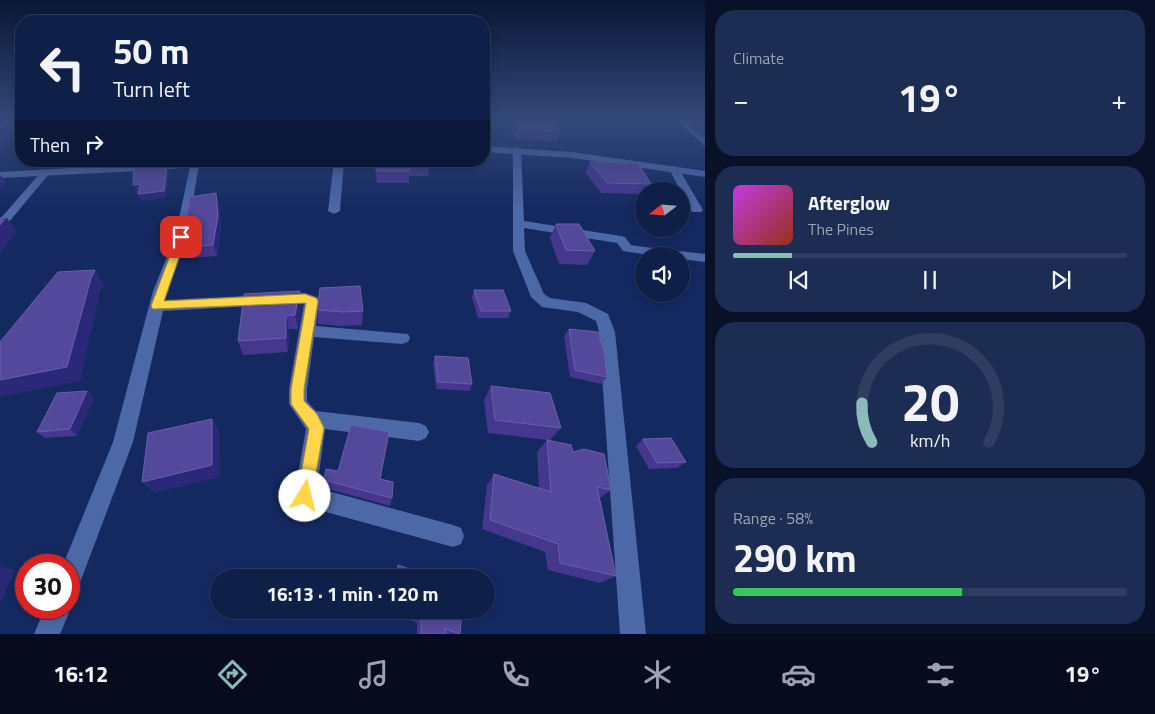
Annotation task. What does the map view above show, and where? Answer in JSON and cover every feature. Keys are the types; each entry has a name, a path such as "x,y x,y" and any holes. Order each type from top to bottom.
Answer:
{"street":[{"path":"503,150 572,155 705,174"},
{"path":"517,150 519,251 538,297 547,303 581,307 603,318 608,332 634,634"},
{"path":"18,174 26,167"},
{"path":"0,175 132,167"},
{"path":"79,554 123,442 156,306 181,237 193,167"},
{"path":"334,211 338,167"},
{"path":"674,169 697,210"},
{"path":"0,226 45,173"},
{"path":"517,223 621,240 627,248 636,250 705,258"},
{"path":"156,306 305,298 312,301 298,389 298,404 312,418 316,428 305,496 453,536"},
{"path":"307,331 402,338"},
{"path":"312,418 419,432"},
{"path":"47,634 53,619"}],"building":[{"path":"590,162 638,163 650,182 635,182 635,184 607,183"},
{"path":"134,167 167,167 164,191 138,194 140,184 133,185"},
{"path":"377,167 409,167 410,171 377,171"},
{"path":"216,193 218,216 213,245 186,247 187,214 190,197"},
{"path":"6,217 0,225 0,218"},
{"path":"556,224 579,224 595,251 566,250"},
{"path":"95,270 91,278 67,367 0,380 0,342 58,272"},
{"path":"360,286 363,311 317,310 320,288"},
{"path":"474,290 503,290 511,311 481,311"},
{"path":"300,291 295,315 286,315 286,338 238,341 244,294"},
{"path":"569,329 598,332 604,351 607,377 575,370"},
{"path":"435,356 468,358 472,384 438,382"},
{"path":"491,386 550,393 561,428 495,420"},
{"path":"87,391 70,429 37,432 57,393"},
{"path":"212,419 212,465 142,482 148,433"},
{"path":"351,425 389,432 380,479 393,482 392,498 324,480 326,469 338,471"},
{"path":"671,438 686,462 657,463 643,439"},
{"path":"547,440 571,445 573,452 584,449 604,454 611,490 597,487 616,576 560,563 558,544 490,520 494,474 551,492"},
{"path":"398,565 409,569 397,569"},
{"path":"418,619 461,619 460,634 445,629 446,634 421,634 421,620"}],"route":[{"path":"181,237 156,306 305,298 312,301 298,389 298,404 312,418 316,428 305,496"}]}
